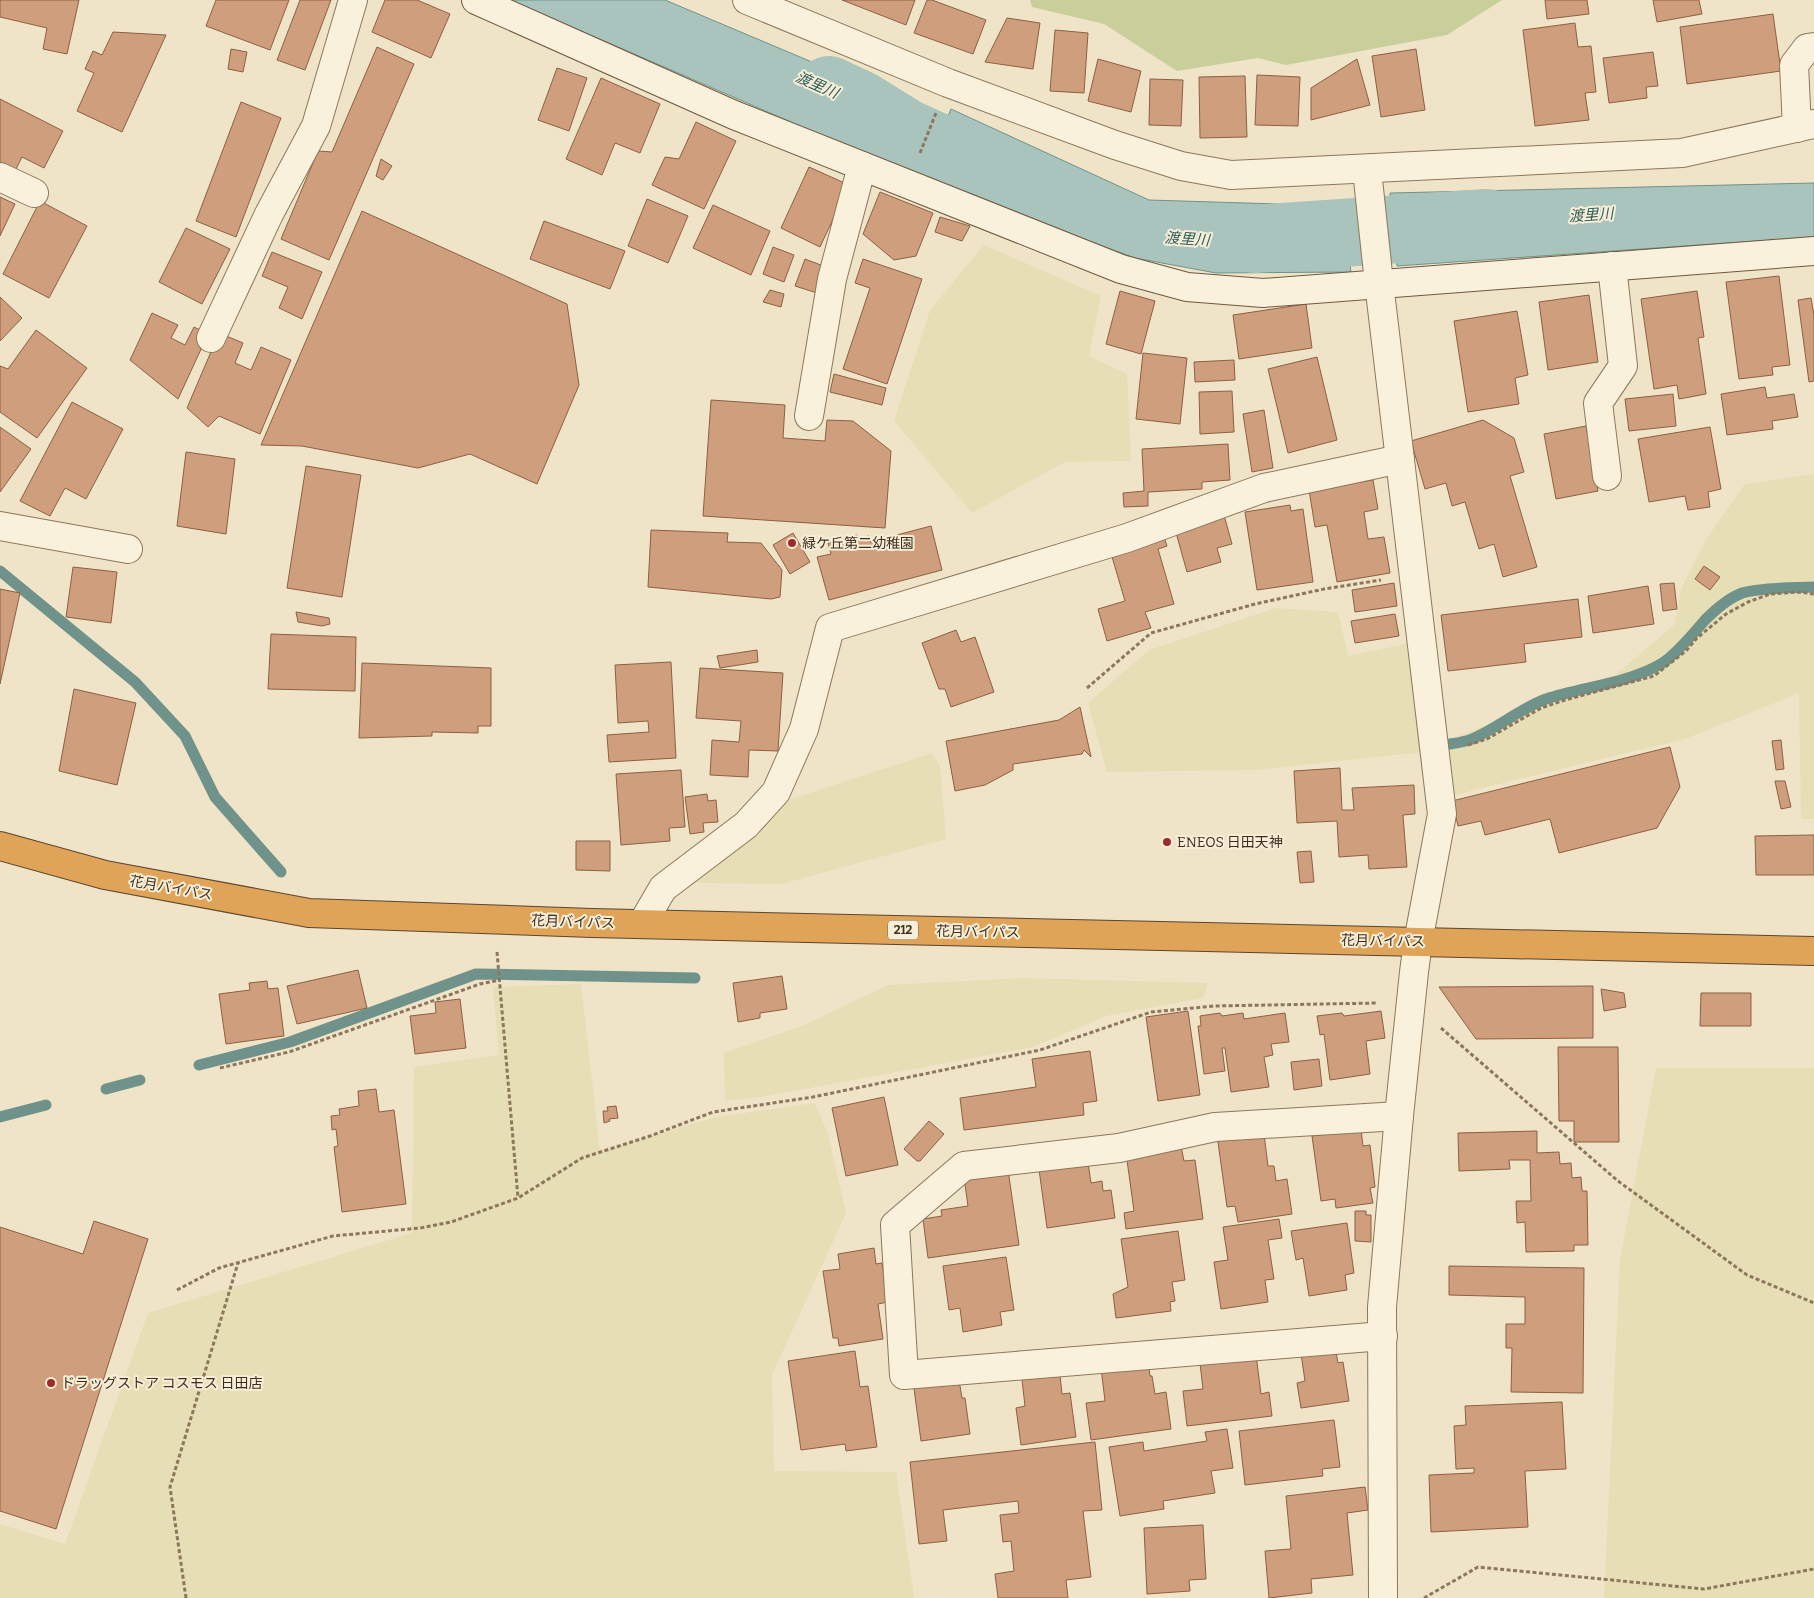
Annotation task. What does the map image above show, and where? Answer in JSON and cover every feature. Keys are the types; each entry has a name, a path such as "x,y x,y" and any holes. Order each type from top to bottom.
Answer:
{"highway":[{"name":"花月バイパス","path":"0,846 105,875 309,913 642,924 1814,951"}],"street":[{"path":"211,338 269,214 316,126 353,0"},
{"path":"476,0 734,115 1121,269 1187,287 1264,293 1814,251"},
{"path":"747,0 948,83 1115,145 1181,166 1231,175 1367,170 1682,153 1805,126 1794,65 1807,48 1814,47"},
{"path":"809,416 832,280 862,166"},
{"path":"1367,170 1442,814 1418,942 1399,1116 1382,1307 1383,1598"},
{"path":"0,177 34,193"},
{"path":"1607,476 1598,403 1623,366 1612,266"},
{"path":"642,924 663,888 746,825 776,792 804,729 830,628 1127,538 1264,488 1400,459"},
{"path":"0,526 128,550"},
{"path":"1382,1336 904,1375 895,1225 964,1166 1119,1148 1215,1127 1399,1116"}],"path":[{"path":"919,156 936,112"},
{"path":"1087,688 1151,634 1255,604 1324,589 1414,574"},
{"path":"1435,749 1457,748 1488,739 1541,708 1654,676 1686,651 1697,638 1726,614 1748,602 1770,594 1799,592 1814,594"},
{"path":"497,952 518,1198"},
{"path":"220,1068 289,1052 480,984 500,980"},
{"path":"177,1290 219,1268 333,1236 420,1228 451,1222 518,1198 582,1158 650,1136 713,1112 813,1097 1040,1050 1151,1012 1214,1006 1411,1002 1618,1181 1747,1275 1814,1303"},
{"path":"186,1598 170,1487 238,1263"},
{"path":"1424,1598 1478,1567 1704,1589 1814,1569"}],"shaded area":[{"path":"984,245 1101,296 1089,356 1127,374 1131,461 1065,462 972,513 894,421 930,310"},
{"path":"1814,474 1814,819 1801,819 1799,693 1685,739 1450,796 1447,741 1497,721 1537,699 1615,675 1674,625 1682,587 1707,538 1745,484"},
{"path":"1276,608 1338,612 1348,656 1406,644 1423,752 1256,770 1107,772 1088,703 1149,650"},
{"path":"932,753 940,766 946,839 781,884 696,883 786,801"},
{"path":"1022,978 1208,983 1203,998 1106,1016 1033,1047 761,1097 725,1101 724,1053 804,1025 888,985"},
{"path":"581,984 600,1151 715,1117 815,1103 828,1134 846,1213 772,1375 774,1471 896,1472 914,1598 0,1598 0,1524 65,1544 148,1313 412,1233 414,1067 499,1055 493,987"},
{"path":"1656,1068 1814,1068 1814,1598 1604,1598 1620,1260"}],"green space":[{"path":"1030,0 1502,0 1447,35 1286,65 1258,58 1177,71 1104,24 1032,7"}],"water":[{"path":"510,0 665,0 921,108 899,169"},
{"path":"951,109 1149,200 1342,206 1351,272 1216,273 1135,258 921,179"},
{"path":"1814,183 1814,237 1397,266 1390,193"}],"building":[{"path":"0,0 79,0 67,54 43,49 47,28 0,17"},
{"path":"216,0 289,0 270,50 206,26"},
{"path":"300,0 331,0 305,70 277,60"},
{"path":"385,0 417,0 450,14 431,58 372,32"},
{"path":"842,0 915,0 906,25"},
{"path":"927,0 932,0 986,20 973,54 914,33"},
{"path":"1545,0 1587,0 1589,14 1547,19"},
{"path":"1653,0 1699,0 1702,14 1657,22"},
{"path":"1773,14 1781,71 1687,84 1680,27"},
{"path":"1007,18 1040,23 1033,69 985,62"},
{"path":"1575,23 1578,47 1591,46 1596,92 1585,93 1589,120 1535,126 1523,30"},
{"path":"1055,30 1088,33 1084,93 1050,91"},
{"path":"113,32 166,35 122,132 77,111 94,73 85,69 93,51 102,55"},
{"path":"377,47 414,64 329,260 281,239 318,151 332,152"},
{"path":"231,49 247,52 243,72 228,69"},
{"path":"1416,49 1425,110 1381,117 1372,56"},
{"path":"1653,52 1658,86 1646,87 1647,98 1609,103 1603,58"},
{"path":"1098,59 1141,71 1131,112 1088,101"},
{"path":"1357,59 1370,105 1311,120 1311,88"},
{"path":"557,68 587,78 569,131 538,120"},
{"path":"1257,75 1300,77 1298,126 1255,125"},
{"path":"1245,76 1247,137 1200,138 1199,77"},
{"path":"601,78 660,104 640,153 615,143 602,175 566,159"},
{"path":"1150,79 1183,80 1181,126 1149,125"},
{"path":"0,99 63,131 44,168 22,157 15,171 0,164"},
{"path":"241,102 281,118 236,237 196,221"},
{"path":"696,122 736,141 704,209 652,185 665,157 679,159"},
{"path":"381,159 392,166 383,180 376,176"},
{"path":"809,167 849,185 820,247 781,228"},
{"path":"880,192 933,213 916,256 894,260 863,234"},
{"path":"0,197 15,204 0,236"},
{"path":"647,199 688,216 668,263 628,246"},
{"path":"40,201 87,226 49,298 3,274"},
{"path":"713,205 770,231 751,275 693,248"},
{"path":"362,211 567,304 579,385 537,484 470,454 418,468 302,446 261,445"},
{"path":"940,217 970,226 962,241 935,232"},
{"path":"544,221 625,251 610,289 530,259"},
{"path":"186,228 230,249 202,304 159,282"},
{"path":"773,247 794,255 784,282 763,274"},
{"path":"272,252 322,272 302,319 279,308 288,287 262,276"},
{"path":"805,259 826,267 817,293 795,286"},
{"path":"863,259 922,279 887,384 843,369 870,288 855,283"},
{"path":"1779,276 1790,365 1772,367 1773,375 1739,379 1726,282"},
{"path":"770,290 784,294 781,307 763,302"},
{"path":"1120,291 1155,301 1141,354 1106,344"},
{"path":"1697,291 1704,337 1698,338 1706,394 1679,399 1677,385 1654,389 1641,299"},
{"path":"1589,295 1598,362 1548,370 1539,302"},
{"path":"0,297 22,318 0,341"},
{"path":"1811,298 1814,315 1814,381 1809,382 1798,300"},
{"path":"1306,304 1312,348 1239,359 1233,315"},
{"path":"1517,311 1528,375 1515,378 1519,404 1468,412 1454,321"},
{"path":"152,313 178,325 171,338 185,345 194,327 208,334 178,399 130,360"},
{"path":"36,330 87,368 37,438 0,412 0,366 8,369"},
{"path":"219,333 243,343 235,363 251,370 261,347 291,360 260,434 219,416 208,427 187,408"},
{"path":"1143,353 1187,358 1180,424 1136,419"},
{"path":"1317,357 1337,440 1288,453 1268,369"},
{"path":"1234,360 1235,380 1195,382 1194,362"},
{"path":"834,374 886,388 882,405 830,392"},
{"path":"1765,387 1767,398 1794,394 1798,417 1772,421 1773,429 1727,435 1721,394"},
{"path":"1232,391 1234,432 1200,434 1199,392"},
{"path":"1673,394 1676,426 1629,431 1625,399"},
{"path":"711,400 785,405 783,438 825,441 827,420 853,421 891,451 885,528 703,516"},
{"path":"72,402 123,429 86,499 65,488 50,516 20,501"},
{"path":"1264,410 1273,468 1252,472 1243,414"},
{"path":"1483,420 1514,438 1524,472 1510,476 1537,567 1503,577 1494,544 1479,549 1465,502 1452,506 1446,483 1425,489 1411,441"},
{"path":"1586,426 1598,491 1556,499 1544,434"},
{"path":"0,427 31,449 0,492"},
{"path":"1710,427 1721,489 1708,492 1710,507 1688,510 1685,496 1649,502 1638,439"},
{"path":"1228,444 1230,480 1202,482 1202,489 1148,492 1148,506 1124,507 1123,493 1144,491 1142,449"},
{"path":"186,452 235,459 226,534 177,526"},
{"path":"306,466 361,475 342,597 287,588"},
{"path":"1373,480 1378,509 1364,512 1368,539 1384,537 1390,573 1337,582 1327,525 1315,527 1309,490"},
{"path":"1290,505 1291,511 1303,509 1313,582 1257,590 1245,512"},
{"path":"1224,515 1232,544 1217,548 1221,562 1187,572 1175,529"},
{"path":"931,526 942,570 829,600 817,557 831,554 828,543 857,535 858,539 869,536 870,542"},
{"path":"651,530 728,533 727,542 761,543 782,570 780,597 771,599 648,587"},
{"path":"793,533 810,562 790,574 773,545"},
{"path":"1163,534 1167,546 1158,549 1174,604 1145,612 1151,628 1107,641 1098,609 1125,601 1110,550"},
{"path":"1704,566 1720,577 1710,590 1695,579"},
{"path":"73,567 117,572 111,623 66,617"},
{"path":"1394,583 1397,606 1355,612 1352,590"},
{"path":"1674,583 1677,609 1663,611 1660,584"},
{"path":"1648,586 1654,624 1593,633 1588,596"},
{"path":"0,589 20,593 0,684"},
{"path":"1578,599 1582,637 1524,644 1526,662 1448,671 1441,615"},
{"path":"296,612 329,618 330,624 322,626 298,622"},
{"path":"1395,614 1399,636 1355,643 1351,621"},
{"path":"956,630 961,642 975,637 994,692 951,707 945,689 939,689 922,643"},
{"path":"271,634 356,637 355,691 268,689"},
{"path":"757,650 758,662 720,668 717,656"},
{"path":"671,662 676,758 609,762 607,735 649,732 648,721 618,723 615,665"},
{"path":"362,663 491,668 491,726 478,726 478,733 432,732 432,736 359,738"},
{"path":"700,668 783,673 778,751 749,750 748,777 710,775 712,740 739,742 741,721 696,718"},
{"path":"74,689 136,703 117,785 59,771"},
{"path":"1080,707 1091,757 1084,750 1082,754 1013,764 1013,770 985,785 955,791 946,741 1059,720"},
{"path":"1781,740 1784,769 1776,770 1772,741"},
{"path":"1670,747 1680,787 1657,828 1559,853 1550,819 1485,835 1481,821 1458,826 1452,801"},
{"path":"1340,768 1342,810 1354,810 1352,788 1414,785 1415,814 1403,815 1407,867 1369,869 1368,855 1339,857 1337,821 1297,823 1294,771"},
{"path":"681,770 685,827 669,828 670,841 621,845 616,774"},
{"path":"1775,781 1785,781 1791,807 1781,809"},
{"path":"707,794 708,801 716,800 718,822 703,823 704,832 690,834 685,797"},
{"path":"1814,835 1814,875 1756,875 1755,836"},
{"path":"576,841 610,841 610,871 576,870"},
{"path":"1311,851 1314,882 1300,883 1297,852"},
{"path":"358,970 367,1008 297,1024 287,986"},
{"path":"782,976 787,1009 760,1013 760,1018 738,1022 733,983"},
{"path":"267,981 268,989 278,988 284,1036 226,1044 219,994 250,990 249,983"},
{"path":"1593,986 1593,1038 1476,1039 1439,987"},
{"path":"1601,989 1624,993 1626,1007 1604,1011"},
{"path":"1701,993 1751,993 1751,1026 1700,1026"},
{"path":"460,999 466,1048 415,1054 410,1016 436,1013 435,1002"},
{"path":"1188,1011 1200,1095 1158,1101 1146,1017"},
{"path":"1381,1011 1385,1038 1366,1041 1370,1074 1330,1080 1324,1034 1320,1035 1317,1016 1342,1013 1344,1016"},
{"path":"1220,1013 1222,1016 1243,1013 1244,1019 1285,1013 1289,1042 1271,1044 1273,1055 1264,1057 1269,1087 1231,1092 1225,1048 1222,1048 1225,1071 1204,1074 1198,1026 1201,1026 1200,1016"},
{"path":"1558,1047 1618,1047 1619,1142 1574,1142 1574,1121 1559,1121"},
{"path":"1090,1051 1097,1101 1083,1103 1084,1115 964,1130 960,1098 1036,1087 1032,1059"},
{"path":"1319,1059 1322,1086 1294,1090 1291,1062"},
{"path":"376,1089 379,1112 394,1110 406,1204 342,1212 334,1147 338,1146 336,1129 332,1130 331,1116 340,1115 339,1109 359,1106 358,1091"},
{"path":"884,1097 898,1165 846,1176 832,1108"},
{"path":"616,1106 618,1118 609,1119 610,1121 604,1123 603,1111 608,1111 607,1107"},
{"path":"929,1121 944,1134 920,1161 917,1161 904,1149"},
{"path":"1361,1129 1363,1146 1370,1145 1375,1187 1370,1188 1373,1203 1336,1208 1335,1199 1321,1201 1312,1136"},
{"path":"1537,1131 1537,1153 1559,1152 1560,1164 1571,1163 1572,1178 1581,1177 1582,1191 1587,1191 1588,1245 1574,1245 1574,1251 1526,1252 1525,1222 1517,1223 1516,1201 1531,1201 1530,1160 1509,1160 1510,1169 1459,1171 1458,1133"},
{"path":"1264,1134 1268,1166 1274,1166 1276,1181 1287,1179 1292,1214 1238,1222 1235,1206 1227,1207 1217,1135"},
{"path":"1181,1146 1184,1161 1195,1160 1203,1219 1126,1229 1124,1213 1134,1211 1126,1153"},
{"path":"1087,1156 1091,1183 1102,1181 1103,1191 1111,1190 1115,1218 1047,1228 1038,1162"},
{"path":"963,1170 1008,1170 1019,1245 928,1258 923,1219 942,1216 941,1210 968,1206"},
{"path":"1355,1211 1366,1211 1366,1215 1371,1215 1371,1242 1355,1241"},
{"path":"1279,1219 1282,1238 1268,1240 1274,1279 1265,1280 1268,1302 1221,1309 1214,1262 1228,1260 1223,1227"},
{"name":"ドラッグストア コスモス 日田店","path":"94,1221 148,1239 56,1529 0,1511 0,1227 83,1254"},
{"path":"1347,1223 1354,1273 1345,1275 1347,1290 1309,1296 1303,1258 1296,1260 1291,1231"},
{"path":"1178,1231 1185,1280 1172,1282 1175,1301 1170,1302 1171,1311 1116,1318 1113,1294 1128,1287 1121,1239"},
{"path":"874,1248 876,1264 882,1263 888,1302 878,1304 883,1339 839,1346 838,1338 833,1338 823,1271 840,1269 838,1254"},
{"path":"1006,1257 1014,1310 1000,1312 1002,1325 963,1332 960,1308 949,1310 943,1266"},
{"path":"1449,1266 1584,1268 1583,1393 1511,1392 1512,1348 1506,1348 1506,1324 1525,1324 1525,1297 1449,1295"},
{"path":"1334,1341 1338,1363 1343,1362 1349,1401 1301,1408 1297,1383 1305,1381 1300,1347"},
{"path":"1255,1347 1261,1394 1269,1392 1272,1416 1187,1426 1183,1391 1203,1389 1199,1355"},
{"path":"855,1351 860,1387 868,1386 877,1447 846,1451 845,1444 801,1450 788,1361"},
{"path":"1148,1361 1155,1394 1166,1392 1171,1429 1091,1440 1086,1403 1105,1401 1101,1368"},
{"path":"1059,1366 1062,1394 1070,1393 1076,1437 1021,1445 1016,1408 1025,1406 1021,1371"},
{"path":"958,1374 962,1398 965,1398 970,1434 921,1441 913,1381"},
{"path":"1562,1402 1566,1469 1525,1471 1528,1527 1431,1532 1429,1475 1474,1473 1474,1468 1456,1469 1454,1426 1466,1425 1465,1406"},
{"path":"1334,1420 1340,1467 1322,1469 1323,1476 1245,1485 1239,1431"},
{"path":"1227,1429 1233,1468 1211,1471 1215,1493 1163,1501 1164,1509 1120,1516 1109,1447 1143,1442 1144,1451 1207,1441 1205,1432"},
{"path":"1095,1442 1102,1510 1083,1511 1091,1577 1066,1580 1068,1598 998,1598 995,1574 1014,1571 1011,1541 1003,1542 1000,1515 1019,1513 1018,1501 943,1510 947,1541 919,1544 910,1462"},
{"path":"1365,1487 1368,1510 1347,1513 1353,1575 1311,1579 1312,1593 1269,1598 1265,1551 1291,1549 1286,1496"},
{"path":"1203,1525 1206,1579 1189,1580 1190,1591 1147,1594 1144,1528"}],"waterway":[{"name":"渡里川","path":"829,90 859,104 906,133 1021,185"},
{"name":"渡里川","path":"1254,239 1487,223"},
{"path":"0,571 135,682 185,736 215,797 281,872"},
{"path":"1450,744 1467,741 1482,735 1546,699 1632,677 1665,662 1713,612 1737,595 1768,589 1814,587"},
{"path":"199,1065 290,1042 476,974 695,978"},
{"path":"106,1089 140,1080"},
{"path":"0,1117 46,1105"}],"place":[{"name":"緑ケ丘第二幼稚園","path":"792,543"},
{"name":"ENEOS 日田天神","path":"1167,842"},
{"name":"ドラッグストア コスモス 日田店","path":"51,1383"}]}
